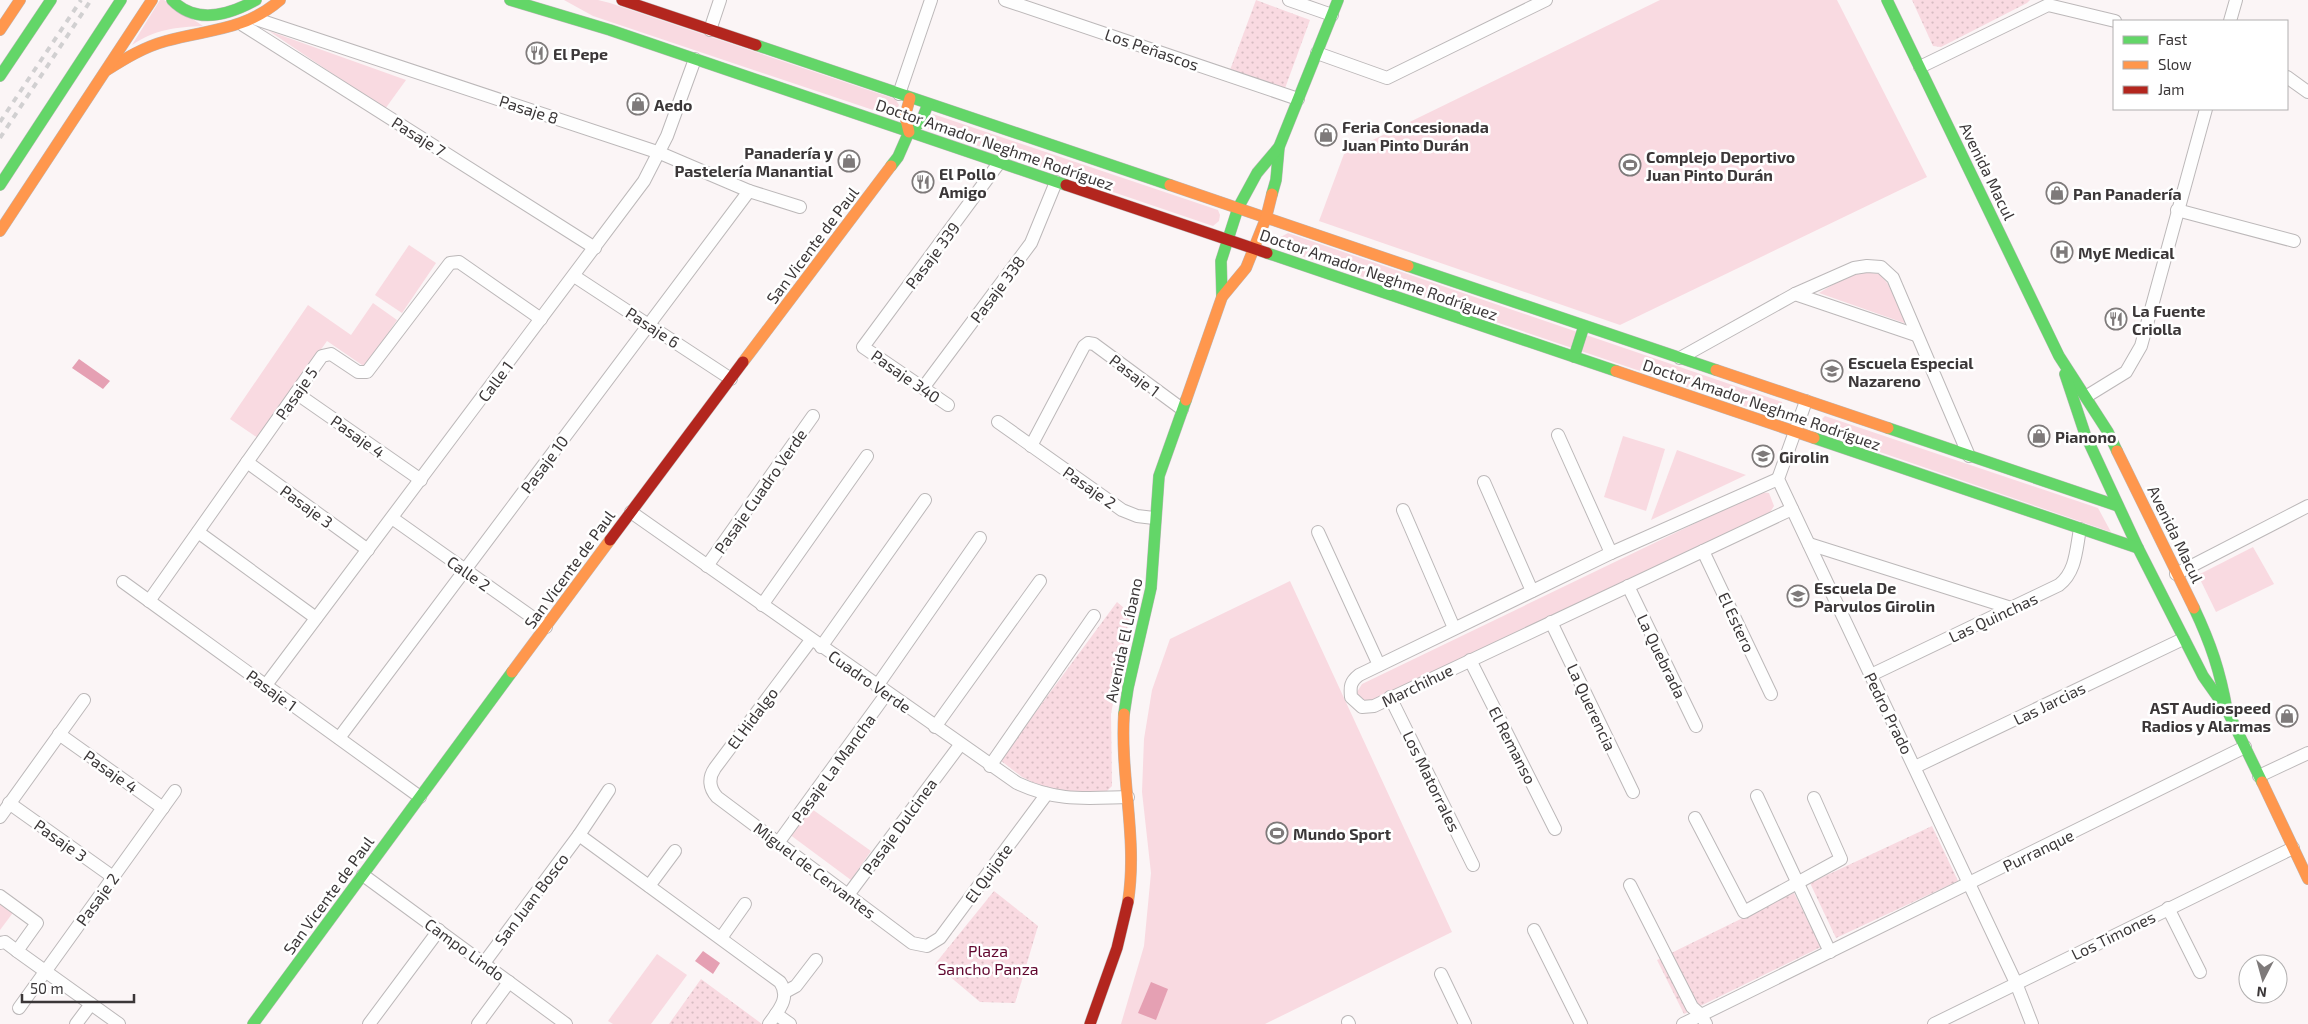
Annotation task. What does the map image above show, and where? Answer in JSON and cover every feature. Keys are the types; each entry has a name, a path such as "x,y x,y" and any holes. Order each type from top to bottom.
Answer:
{"main road":[{"path":"0,30 20,0"},
{"path":"0,76 51,0"},
{"path":"0,185 121,0"},
{"path":"0,231 152,0"},
{"path":"172,0 187,12 202,16 233,11 256,0"},
{"path":"107,70 129,56 164,42 216,33 244,25 256,19 280,0"},
{"name":"Doctor Amador Neghme Rodríguez","path":"510,0 610,30 2138,548"},
{"name":"Doctor Amador Neghme Rodríguez","path":"551,0 610,30"},
{"name":"Doctor Amador Neghme Rodríguez","path":"622,0 2118,506 2143,519 2154,529"},
{"name":"Avenida El Líbano","path":"1090,1024 1111,970 1128,902 1132,862 1124,719 1127,690 1152,586 1154,518 1159,476 1222,297 1246,268 1266,218 1276,180 1279,147 1338,0"},
{"name":"Avenida Macul","path":"1887,0 2059,356 2085,434 2138,548 2183,640 2212,690 2227,710 2308,879"},
{"path":"905,96 905,116 910,132"},
{"name":"San Vicente de Paul","path":"253,1024 630,512 898,157 910,132 921,122 928,104"},
{"name":"Avenida El Líbano","path":"1222,297 1221,261 1238,208 1257,173 1279,147"},
{"path":"1574,357 1584,326"},
{"name":"Avenida Macul","path":"2059,356 2087,396 2119,453 2154,529 2208,637 2221,674 2227,710"}],"street":[{"path":"710,30 720,0"},
{"path":"905,96 931,0"},
{"name":"Los Peñascos","path":"1005,0 1298,99"},
{"path":"1289,0 1332,15"},
{"path":"1317,53 1387,78 1546,0"},
{"path":"2230,20 2236,0"},
{"path":"1920,68 2047,3 2113,20"},
{"name":"Pasaje 8","path":"256,19 660,153 749,191 800,207"},
{"name":"Pasaje 7","path":"244,25 595,248"},
{"name":"Calle 1","path":"266,685 644,181 660,153 694,59"},
{"path":"2288,78 2308,92"},
{"path":"2087,396 2121,377 2136,358 2146,328 2206,110"},
{"name":"Pasaje 339","path":"863,347 999,163"},
{"name":"Pasaje 338","path":"923,388 1031,243 1056,182"},
{"name":"Pasaje 10","path":"338,738 749,191"},
{"path":"2178,210 2294,241"},
{"name":"Pasaje 5","path":"149,601 324,354 335,356 361,374 370,370 447,266 454,262 462,264 541,319"},
{"path":"1680,358 1795,294 1854,268 1866,266 1881,267 1893,278 1969,456"},
{"name":"Pasaje 6","path":"574,276 731,379"},
{"path":"1795,294 1916,335"},
{"name":"Pasaje 1","path":"1031,446 1084,346 1088,343 1094,344 1182,409"},
{"name":"Pasaje 340","path":"863,347 948,405"},
{"name":"Pasaje 4","path":"296,393 421,480"},
{"path":"1778,479 1806,401"},
{"name":"Pasaje Cuadro Verde","path":"707,566 813,416"},
{"name":"Pasaje 2","path":"998,422 1122,510 1137,516 1154,518"},
{"path":"1558,434 1610,553"},
{"path":"762,605 868,456"},
{"name":"Pasaje 3","path":"247,462 368,550"},
{"name":"Pedro Prado","path":"1778,479 2016,983 2032,1024"},
{"name":"Marchihue","path":"1778,479 1610,553 1358,674 1352,680 1350,686 1351,697 1362,707 1374,706 1792,509"},
{"path":"1484,482 1532,591"},
{"path":"816,643 925,500"},
{"path":"2176,574 2308,506"},
{"path":"1403,510 1454,628"},
{"name":"Cuadro Verde","path":"630,512 960,745 1017,783 1046,795 1074,798 1128,797"},
{"name":"Calle 2","path":"392,518 546,627"},
{"name":"Las Quinchas","path":"1871,675 2059,586 2068,578 2072,570 2080,529"},
{"path":"198,532 316,618"},
{"path":"1318,532 1379,665"},
{"path":"882,690 980,538"},
{"path":"1809,544 2011,608"},
{"name":"El Estero","path":"1703,551 1771,694"},
{"name":"Pasaje 1","path":"123,582 420,797"},
{"path":"935,727 1040,582"},
{"name":"La Quebrada","path":"1628,586 1696,726"},
{"path":"990,766 1094,616"},
{"name":"La Querencia","path":"1551,622 1632,792"},
{"name":"Las Jarcias","path":"1915,767 2183,640"},
{"name":"El Hidalgo","path":"710,784 715,768 800,655 816,643"},
{"name":"El Remanso","path":"1470,660 1555,829"},
{"name":"Pasaje La Mancha","path":"778,843 882,690"},
{"name":"Los Matorrales","path":"1390,697 1473,865"},
{"path":"0,816 84,700"},
{"name":"Pasaje 4","path":"59,734 163,808"},
{"name":"Pasaje Dulcinea","path":"848,895 960,745"},
{"name":"Purranque","path":"1683,1024 1703,1020 1830,952 2245,747"},
{"path":"2259,776 2308,753"},
{"name":"Miguel de Cervantes","path":"710,784 717,797 778,843 912,943 927,946"},
{"name":"San Juan Bosco","path":"484,963 579,835 609,790"},
{"name":"Pasaje 2","path":"20,1008 175,791"},
{"name":"El Quijote","path":"927,946 940,938 1046,795"},
{"path":"1757,796 1830,952"},
{"path":"1695,818 1744,912 1841,860 1814,798"},
{"name":"Pasaje 3","path":"9,804 113,877"},
{"path":"579,835 776,979 785,992 783,1003 772,1019 790,1024"},
{"name":"Los Timones","path":"1934,1024 2293,848"},
{"path":"650,886 675,851"},
{"name":"Campo Lindo","path":"363,874 566,1024"},
{"path":"1630,885 1692,1007 1703,1020"},
{"path":"0,896 37,923 17,951"},
{"path":"721,938 745,904"},
{"path":"2168,908 2200,972"},
{"path":"369,1024 439,930"},
{"path":"1534,930 1581,1024"},
{"path":"0,943 5,942 119,1024"},
{"path":"785,992 796,986 816,960"},
{"path":"1441,974 1465,1024"},
{"path":"478,1024 509,982"},
{"path":"76,1024 91,1004"}],"green space":[{"path":"160,0 164,0 203,26 184,27 158,32 132,45"},
{"path":"564,0 598,0 610,3 895,99 899,105 894,117 593,16"},
{"path":"1256,0 1310,20 1284,91 1230,70"},
{"name":"Complejo Deportivo Juan Pinto Durán","path":"1660,0 1837,0 1927,177 1620,325 1319,221 1344,154"},
{"path":"1912,0 2030,0 1941,47 1933,46"},
{"path":"269,31 406,80 385,109"},
{"path":"933,114 1218,210 1220,215 1219,221 1213,226 928,129"},
{"path":"1288,233 1782,402 1783,408 1779,418 1280,249 1279,238"},
{"path":"409,245 436,263 402,313 375,295"},
{"path":"1855,271 1880,274 1888,284 1907,324 1819,293"},
{"path":"373,303 397,320 365,367 327,341 258,438 230,419 308,305 351,335"},
{"path":"1825,416 2098,508 2111,532 1819,431 1820,421"},
{"path":"1623,436 1665,449 1646,511 1604,497"},
{"path":"1677,450 1746,475 1651,520"},
{"path":"1760,492 1769,493 1774,506 1769,514 1371,702 1359,700 1357,692 1362,684"},
{"path":"2253,547 2274,584 2216,612 2198,575"},
{"name":"Mundo Sport","path":"1290,581 1452,932 1265,1024 1121,1024 1144,946 1151,873 1142,792 1144,739 1152,690 1170,639"},
{"path":"1117,602 1130,613 1111,714 1112,786 1104,794 1051,791 1022,777 1000,760"},
{"path":"809,807 871,851 851,880 789,834"},
{"path":"1932,826 1958,881 1836,938 1810,883"},
{"name":"Plaza Sancho Panza","path":"994,891 1038,926 1015,1003 980,1002 935,964"},
{"path":"1794,893 1821,947 1684,1014 1657,960"},
{"path":"0,900 15,910 0,930"},
{"path":"657,954 687,975 651,1024 613,1024 608,1021"},
{"path":"701,979 762,1024 669,1024"}],"shaded area":[{"path":"79,359 110,381 103,389 72,368"},
{"path":"703,951 720,963 713,974 695,961"},
{"path":"1151,982 1168,989 1156,1020 1138,1013"}],"railway":[{"path":"0,122 81,0"},
{"path":"0,138 91,0"}],"traffic: fast":[{"path":"0,76 51,0"},
{"path":"0,185 121,0"},
{"path":"172,0 181,8 191,13 202,15 213,15 235,10 256,0"},
{"path":"510,0 610,30 1066,185"},
{"path":"1272,194 1276,180 1279,147 1338,0"},
{"path":"1887,0 2059,356 2108,432 2117,451"},
{"path":"756,45 1170,185"},
{"path":"891,166 898,157 909,132 921,122 928,104"},
{"path":"1222,297 1221,261 1238,208 1257,173 1279,147"},
{"path":"1267,253 1616,371"},
{"path":"1408,266 1716,370"},
{"path":"1574,357 1584,326"},
{"path":"2065,374 2085,434 2138,548 2203,676 2227,710 2262,782"},
{"path":"1124,714 1128,688 1151,588 1159,476 1186,400"},
{"path":"1888,428 2118,506"},
{"path":"1814,438 2138,548"},
{"path":"2194,608 2214,658 2227,710"},
{"path":"253,1024 512,672"}],"traffic: slow":[{"path":"0,30 20,0"},
{"path":"0,231 152,0"},
{"path":"107,70 135,53 158,43 226,28 253,18 280,0"},
{"path":"909,132 905,116 910,98"},
{"path":"743,362 891,166"},
{"path":"1170,185 1408,266"},
{"path":"1186,400 1222,297 1246,268 1266,218 1272,194"},
{"path":"1716,370 1888,428"},
{"path":"1616,371 1814,438"},
{"path":"2117,451 2194,608"},
{"path":"512,672 610,540"},
{"path":"1124,714 1124,761 1131,855 1128,902"},
{"path":"2262,782 2308,879"}],"traffic: jam":[{"path":"622,0 756,45"},
{"path":"1066,185 1267,253"},
{"path":"610,540 743,362"},
{"path":"1090,1024 1117,948 1128,902"}],"place":[{"name":"El Pepe","path":"537,53"},
{"name":"Aedo","path":"638,104"},
{"name":"Feria Concesionada Juan Pinto Durán","path":"1326,135"},
{"name":"Panadería y Pastelería Manantial","path":"849,161"},
{"name":"Complejo Deportivo Juan Pinto Durán","path":"1630,165"},
{"name":"El Pollo Amigo","path":"923,182"},
{"name":"Pan Panadería","path":"2057,193"},
{"name":"MyE Medical","path":"2062,252"},
{"name":"La Fuente Criolla","path":"2116,319"},
{"name":"Escuela Especial Nazareno","path":"1832,371"},
{"name":"Pianono","path":"2039,436"},
{"name":"Girolin","path":"1763,456"},
{"name":"Escuela De Parvulos Girolin","path":"1798,596"},
{"name":"AST Audiospeed Radios y Alarmas","path":"2287,716"},
{"name":"Mundo Sport","path":"1277,833"}]}
